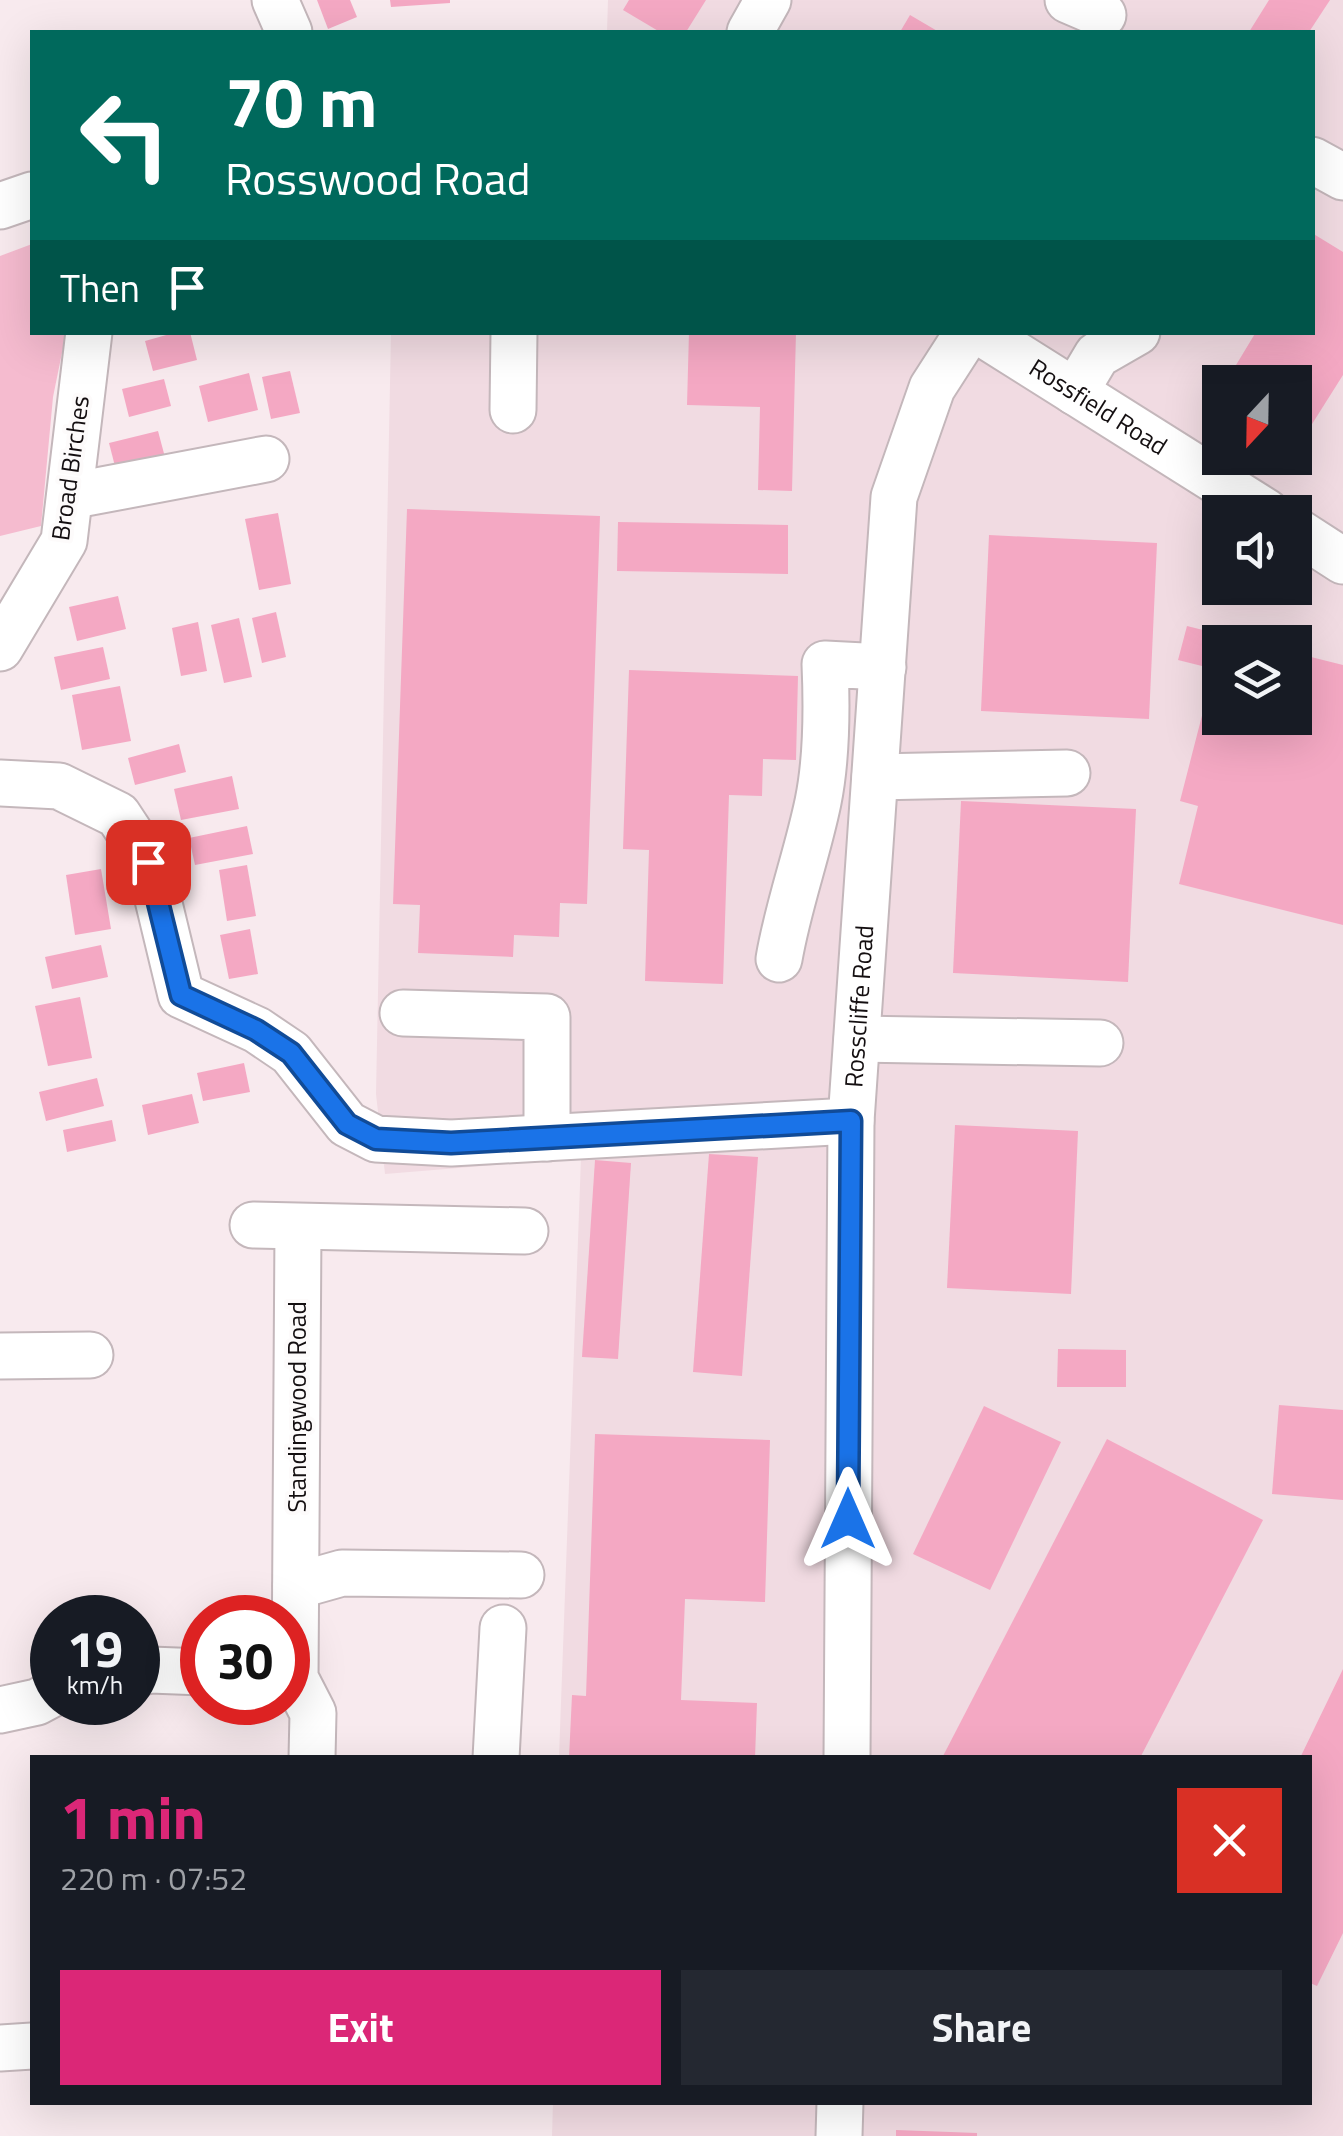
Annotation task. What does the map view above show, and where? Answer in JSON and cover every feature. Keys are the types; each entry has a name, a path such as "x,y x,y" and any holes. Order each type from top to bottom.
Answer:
{"street":[{"path":"274,0 289,30"},
{"path":"751,30 768,0"},
{"path":"1315,162 1343,177"},
{"path":"0,206 30,196"},
{"name":"Broad Birches","path":"0,648 64,541 89,335"},
{"path":"513,410 514,335"},
{"name":"Rosscliffe Road","path":"847,1755 851,1121 894,497 932,388 966,335"},
{"name":"Rossfield Road","path":"985,335 1239,495"},
{"path":"1075,392 1097,355 1132,335"},
{"path":"70,496 266,459"},
{"path":"1312,541 1343,560"},
{"path":"780,959 786,915 818,802 824,751 825,664 883,667"},
{"path":"876,776 1067,772"},
{"path":"0,783 58,786 118,815 148,862 181,995 256,1030 291,1053 347,1124 376,1139 451,1143 851,1121"},
{"path":"403,1013 547,1016 547,1138"},
{"path":"857,1038 1100,1043"},
{"path":"253,1225 525,1231"},
{"name":"Standingwood Road","path":"296,1595 298,1228"},
{"path":"0,1356 90,1355"},
{"path":"296,1586 342,1573 521,1575"},
{"path":"496,1755 502,1628"},
{"path":"0,1710 30,1703"},
{"name":"Standingwood Road","path":"310,1707 312,1755"},
{"path":"0,2048 30,2046"},
{"path":"839,2136 840,2105"}],"shaded area":[{"path":"608,0 1343,0 1343,2136 552,2136 553,2105 1312,2105 1312,1755 559,1755 581,1158 385,1174 376,1094 391,335 1315,335 1315,30 607,30"},
{"path":"30,245 30,335 66,335 53,397 41,526 0,536 0,256"}],"building":[{"path":"317,0 350,0 357,17 328,29"},
{"path":"390,0 450,0 450,3 391,7"},
{"path":"629,0 706,0 687,30 657,30 623,10"},
{"path":"1269,0 1330,0 1310,30 1250,30"},
{"path":"910,15 936,30 901,30"},
{"path":"1315,235 1343,252 1343,375 1312,424 1312,365 1236,365 1254,335 1315,335"},
{"path":"166,335 191,335 197,360 153,371 145,341"},
{"path":"689,335 796,335 792,491 758,490 760,407 687,405"},
{"path":"290,371 300,413 271,419 262,377"},
{"path":"249,373 258,410 208,422 199,386"},
{"path":"164,379 171,406 129,417 122,389"},
{"path":"158,431 166,461 117,474 109,443"},
{"path":"407,509 600,516 587,904 560,903 559,937 514,935 513,957 418,953 420,905 393,904"},
{"path":"278,513 291,584 259,590 245,519"},
{"path":"618,522 788,525 788,574 617,571"},
{"path":"989,535 1157,543 1149,719 981,711"},
{"path":"118,596 126,629 77,641 69,607"},
{"path":"276,612 286,657 262,663 252,618"},
{"path":"239,618 252,677 224,683 211,625"},
{"path":"198,622 207,671 181,676 172,628"},
{"path":"1187,626 1202,630 1202,666 1178,660"},
{"path":"103,647 110,679 61,690 54,657"},
{"path":"1312,657 1343,665 1343,925 1179,884 1198,806 1180,801 1202,716 1202,735 1312,735"},
{"path":"629,670 798,676 796,760 763,759 762,796 729,795 723,984 645,981 649,850 623,849"},
{"path":"120,686 131,741 82,750 72,695"},
{"path":"179,744 186,772 135,785 128,758"},
{"path":"232,776 239,809 181,820 174,789"},
{"path":"961,801 1136,809 1128,982 953,973"},
{"path":"247,826 253,854 195,865 189,838"},
{"path":"247,865 256,916 227,921 219,870"},
{"path":"101,869 111,929 75,935 66,875"},
{"path":"250,929 258,974 229,979 220,935"},
{"path":"101,945 108,977 52,989 45,957"},
{"path":"80,997 92,1058 48,1066 35,1006"},
{"path":"244,1063 250,1092 203,1101 197,1073"},
{"path":"97,1078 104,1106 46,1121 39,1092"},
{"path":"192,1094 199,1123 148,1135 142,1105"},
{"path":"112,1120 116,1141 67,1152 63,1130"},
{"path":"955,1125 1078,1131 1071,1294 947,1288"},
{"path":"709,1154 758,1157 742,1376 693,1372"},
{"path":"595,1160 631,1163 618,1359 582,1357"},
{"path":"1058,1349 1126,1350 1126,1387 1057,1387"},
{"path":"1279,1405 1343,1410 1343,1500 1272,1494"},
{"path":"984,1406 1061,1442 990,1590 913,1554"},
{"path":"595,1434 770,1440 765,1602 685,1599 681,1700 757,1703 755,1755 569,1755 572,1695 586,1696"},
{"path":"1107,1439 1263,1520 1142,1755 944,1755"},
{"path":"1343,1669 1343,1933 1317,1986 1312,1984 1312,1755 1301,1755"},
{"path":"896,2130 977,2133 977,2136 896,2136"}],"route":[{"path":"148,862 181,995 256,1030 291,1053 347,1124 376,1139 451,1143 851,1121 848,1519"}]}
